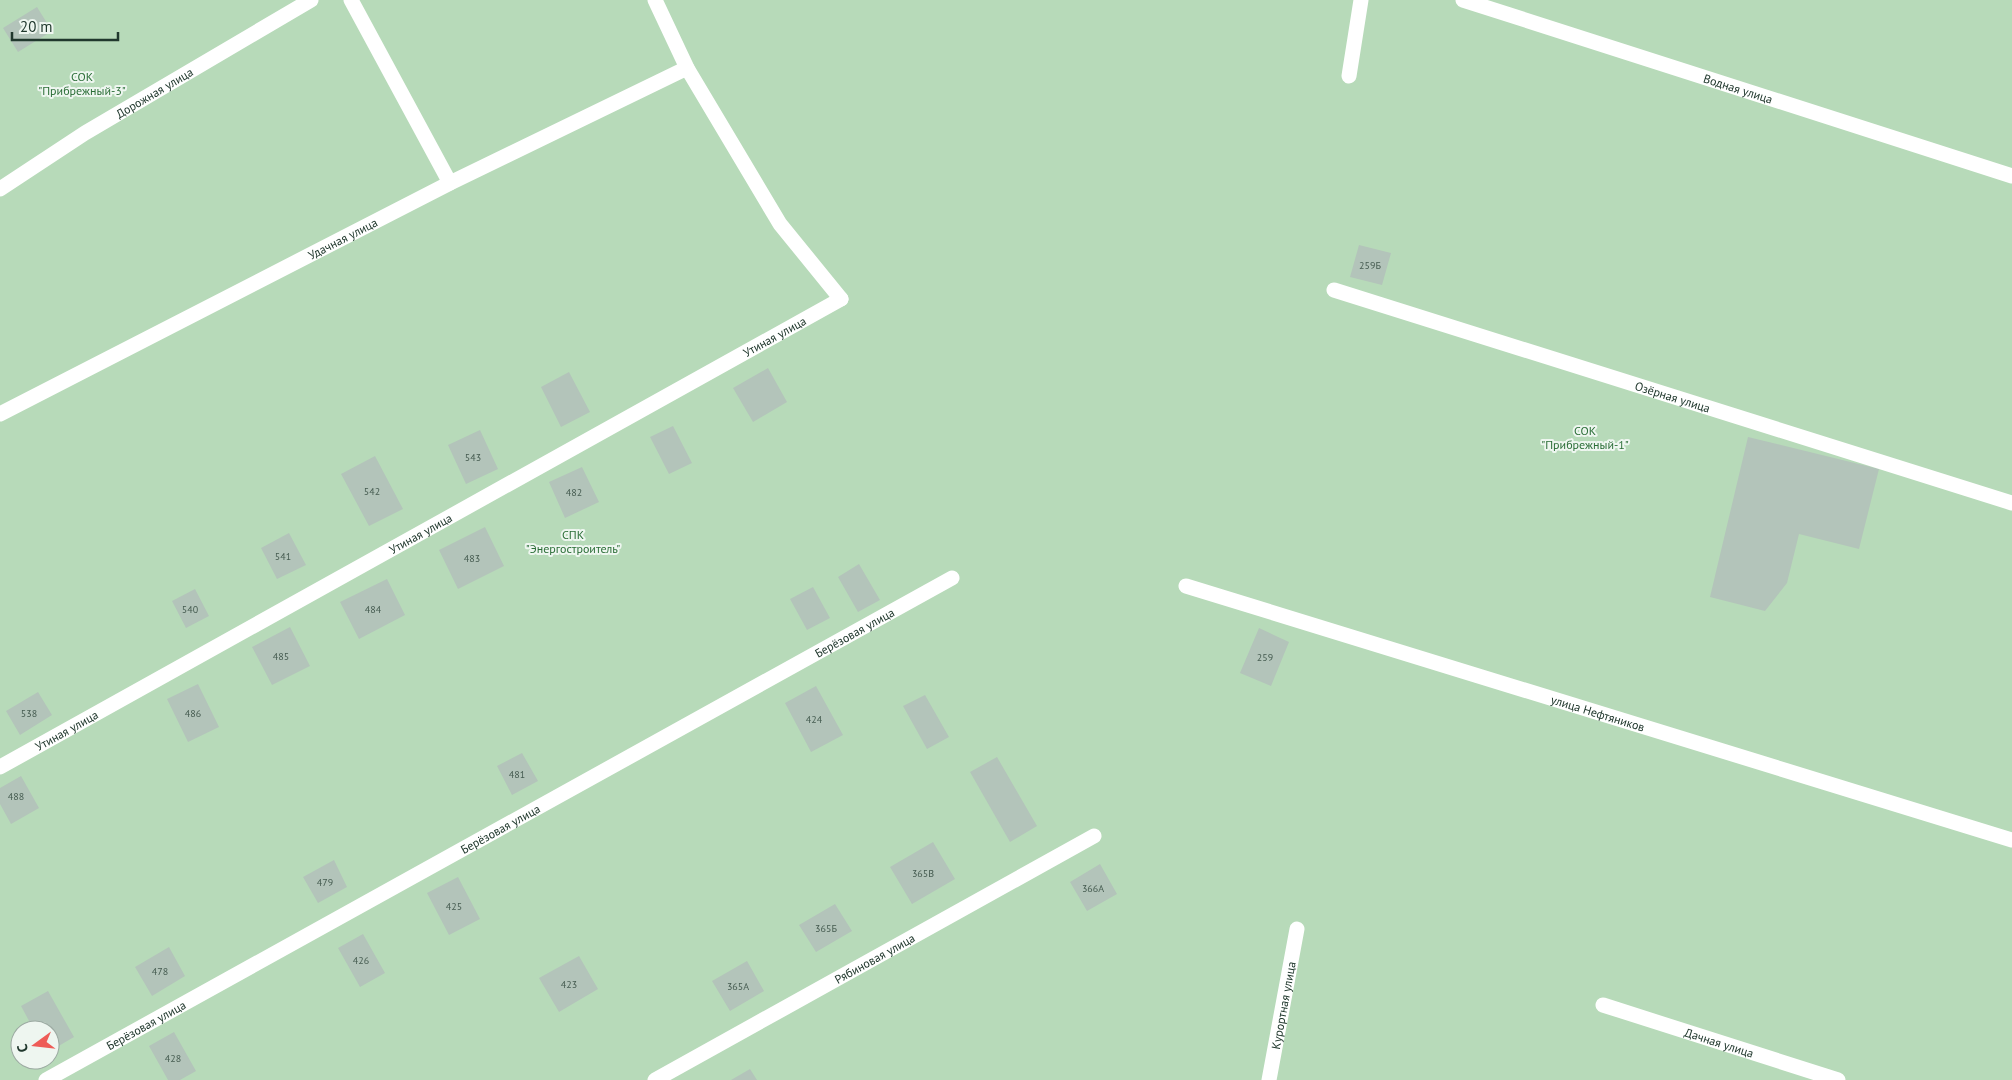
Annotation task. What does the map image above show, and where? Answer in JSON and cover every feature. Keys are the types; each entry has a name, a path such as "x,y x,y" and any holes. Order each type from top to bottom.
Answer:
{"street":[{"name":"Дорожная улица","path":"0,189 85,133 311,0"},
{"path":"351,0 450,183"},
{"path":"655,0 687,68"},
{"path":"1350,76 1361,0"},
{"name":"Водная улица","path":"1463,0 2012,176"},
{"name":"Удачная улица","path":"0,414 450,183 687,68"},
{"name":"Утиная улица","path":"0,767 840,299 780,224 687,68"},
{"name":"Озёрная улица","path":"1334,290 2012,503"},
{"name":"Берёзовая улица","path":"46,1080 952,578"},
{"name":"улица Нефтяников","path":"1186,586 2012,840"},
{"name":"Рябиновая улица","path":"656,1080 1094,836"},
{"name":"Курортная улица","path":"1269,1080 1297,929"},
{"name":"Дачная улица","path":"1602,1005 1838,1080"}],"green space":[{"path":"0,0 2012,0 2012,1080 0,1080"}],"building":[{"path":"37,7 52,31 18,52 3,28"},
{"path":"1359,245 1391,253 1382,285 1350,277"},
{"path":"768,368 787,402 753,422 733,388"},
{"path":"569,372 590,412 561,427 541,387"},
{"path":"673,426 692,463 669,474 650,437"},
{"path":"480,430 498,469 466,484 448,445"},
{"path":"1748,437 1879,469 1859,549 1799,534 1787,583 1765,611 1710,597"},
{"path":"375,456 403,509 369,526 341,474"},
{"path":"582,467 599,502 565,518 549,482"},
{"path":"485,527 504,566 458,589 439,550"},
{"path":"289,533 306,565 277,579 261,548"},
{"path":"859,564 880,600 858,612 838,577"},
{"path":"387,579 405,615 359,639 340,602"},
{"path":"813,587 830,618 807,630 790,599"},
{"path":"195,589 209,616 186,628 172,601"},
{"path":"290,627 310,666 272,685 252,647"},
{"path":"1259,628 1289,642 1271,686 1240,673"},
{"path":"198,684 219,727 188,742 167,699"},
{"path":"816,686 843,735 811,752 785,703"},
{"path":"38,692 52,715 20,735 6,711"},
{"path":"925,695 949,737 927,749 903,706"},
{"path":"522,753 538,781 512,795 497,766"},
{"path":"997,757 1037,826 1010,842 970,772"},
{"path":"21,776 39,808 11,824 0,804 0,788"},
{"path":"933,842 955,879 912,904 890,867"},
{"path":"334,860 347,887 318,903 303,877"},
{"path":"1100,864 1117,894 1087,911 1070,882"},
{"path":"458,877 480,919 449,935 427,893"},
{"path":"835,904 852,931 816,952 799,925"},
{"path":"363,934 385,973 360,987 338,948"},
{"path":"169,947 185,976 152,996 135,967"},
{"path":"579,956 598,989 559,1012 539,978"},
{"path":"747,961 764,991 730,1011 712,981"},
{"path":"48,991 74,1037 60,1045 60,1020 29,1020 21,1006"},
{"path":"174,1032 196,1071 180,1080 168,1080 149,1046"},
{"path":"750,1069 757,1080 731,1080"}],"park label":[{"name":"СОК \"Прибрежный-3\"","path":"82,83"},
{"name":"СОК \"Прибрежный-1\"","path":"1585,437"},
{"name":"СПК \"Энергостроитель\"","path":"573,541"}]}
